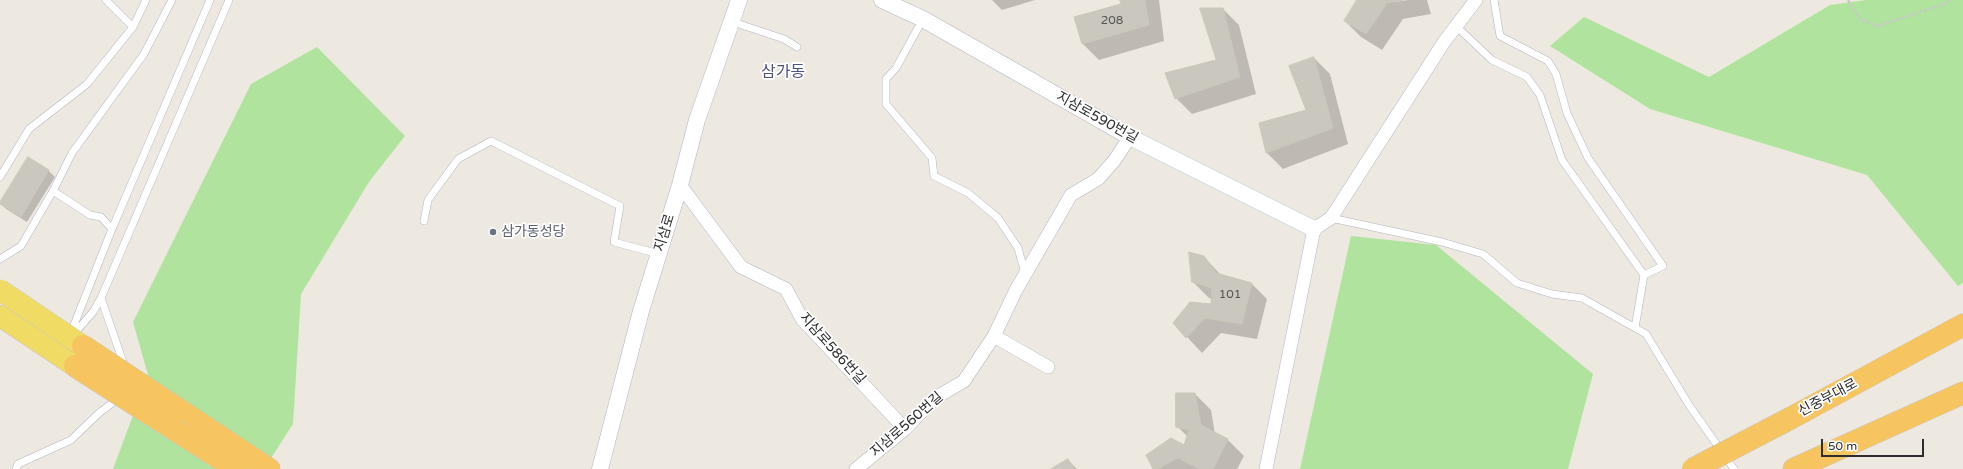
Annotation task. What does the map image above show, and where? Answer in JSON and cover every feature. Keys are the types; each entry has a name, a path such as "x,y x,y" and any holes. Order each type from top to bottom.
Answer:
{"highway":[{"name":"신중부대로","path":"1693,469 1963,325"},
{"path":"83,346 269,469"},
{"path":"75,366 236,469"},
{"path":"1801,466 1963,393"}],"main road":[{"path":"0,290 83,346"},
{"path":"0,316 75,366"}],"street":[{"name":"지삼로","path":"600,469 641,311 680,185 697,120 733,22 739,0"},
{"name":"지삼로590번길","path":"882,0 923,19 1130,137 1314,229"},
{"path":"1266,469 1314,229 1331,218 1444,42 1457,27 1476,0"},
{"name":"지삼로560번길","path":"856,469 905,429 935,398 964,381 994,336 1026,274 1071,195 1098,179 1114,161 1130,137"},
{"name":"지삼로586번길","path":"680,185 741,267 786,289 802,319 905,429"},
{"path":"994,336 1048,367"}],"lane":[{"path":"106,0 133,27"},
{"path":"0,176 28,129 87,84 133,27 146,0"},
{"path":"0,259 21,246 53,191 72,153 144,54 172,0"},
{"path":"210,0 112,229 68,341 93,312 101,298 229,0"},
{"path":"1494,0 1500,36 1548,61 1556,74 1567,113 1588,158 1663,266 1644,275"},
{"path":"923,19 896,68 886,79 886,104 932,158 934,176 968,193 998,218 1018,248 1026,274"},
{"path":"733,22 784,39 797,47"},
{"path":"1457,27 1492,60 1527,77 1540,95 1562,160 1644,275 1635,328"},
{"path":"424,221 428,200 458,159 491,141 620,206 614,242 659,254"},
{"path":"53,191 90,215 101,217 112,229"},
{"path":"1331,218 1442,242 1483,254 1517,283 1552,294 1582,298 1646,334 1689,405 1734,469"},
{"path":"16,469 18,464 71,440 99,413 131,389 120,350 101,298"}],"path":[{"path":"1848,0 1860,19 1878,26 1947,3 1950,0"}],"green space":[{"path":"1866,0 1963,0 1963,283 1958,286 1867,175 1650,109 1550,46 1584,17 1709,77 1830,5"},
{"path":"317,47 405,136 369,182 301,294 293,424 264,469 113,469 148,375 133,322 251,84"},
{"path":"1351,236 1436,245 1593,374 1568,469 1300,469"}],"building":[{"path":"1120,0 1145,0 1149,25 1082,44 1074,17 1121,4"},
{"path":"1357,0 1403,0 1387,3 1366,34 1344,21"},
{"path":"1200,8 1223,8 1240,77 1175,99 1165,73 1216,60"},
{"path":"1314,57 1333,128 1266,153 1259,123 1306,110 1289,66"},
{"path":"28,157 49,170 21,217 0,204 0,202"},
{"path":"1189,252 1204,256 1216,273 1252,283 1242,324 1205,318 1186,338 1173,323 1190,302 1211,304 1212,288 1192,282"},
{"path":"1176,393 1195,393 1201,425 1228,439 1213,469 1200,469 1178,458 1157,469 1153,469 1146,455 1171,438 1184,445 1189,430 1176,427"},
{"path":"1068,459 1074,469 1051,469"}],"place":[{"name":"삼가동성당","path":"493,232"}],"district":[{"name":"삼가동","path":"783,73"}]}
